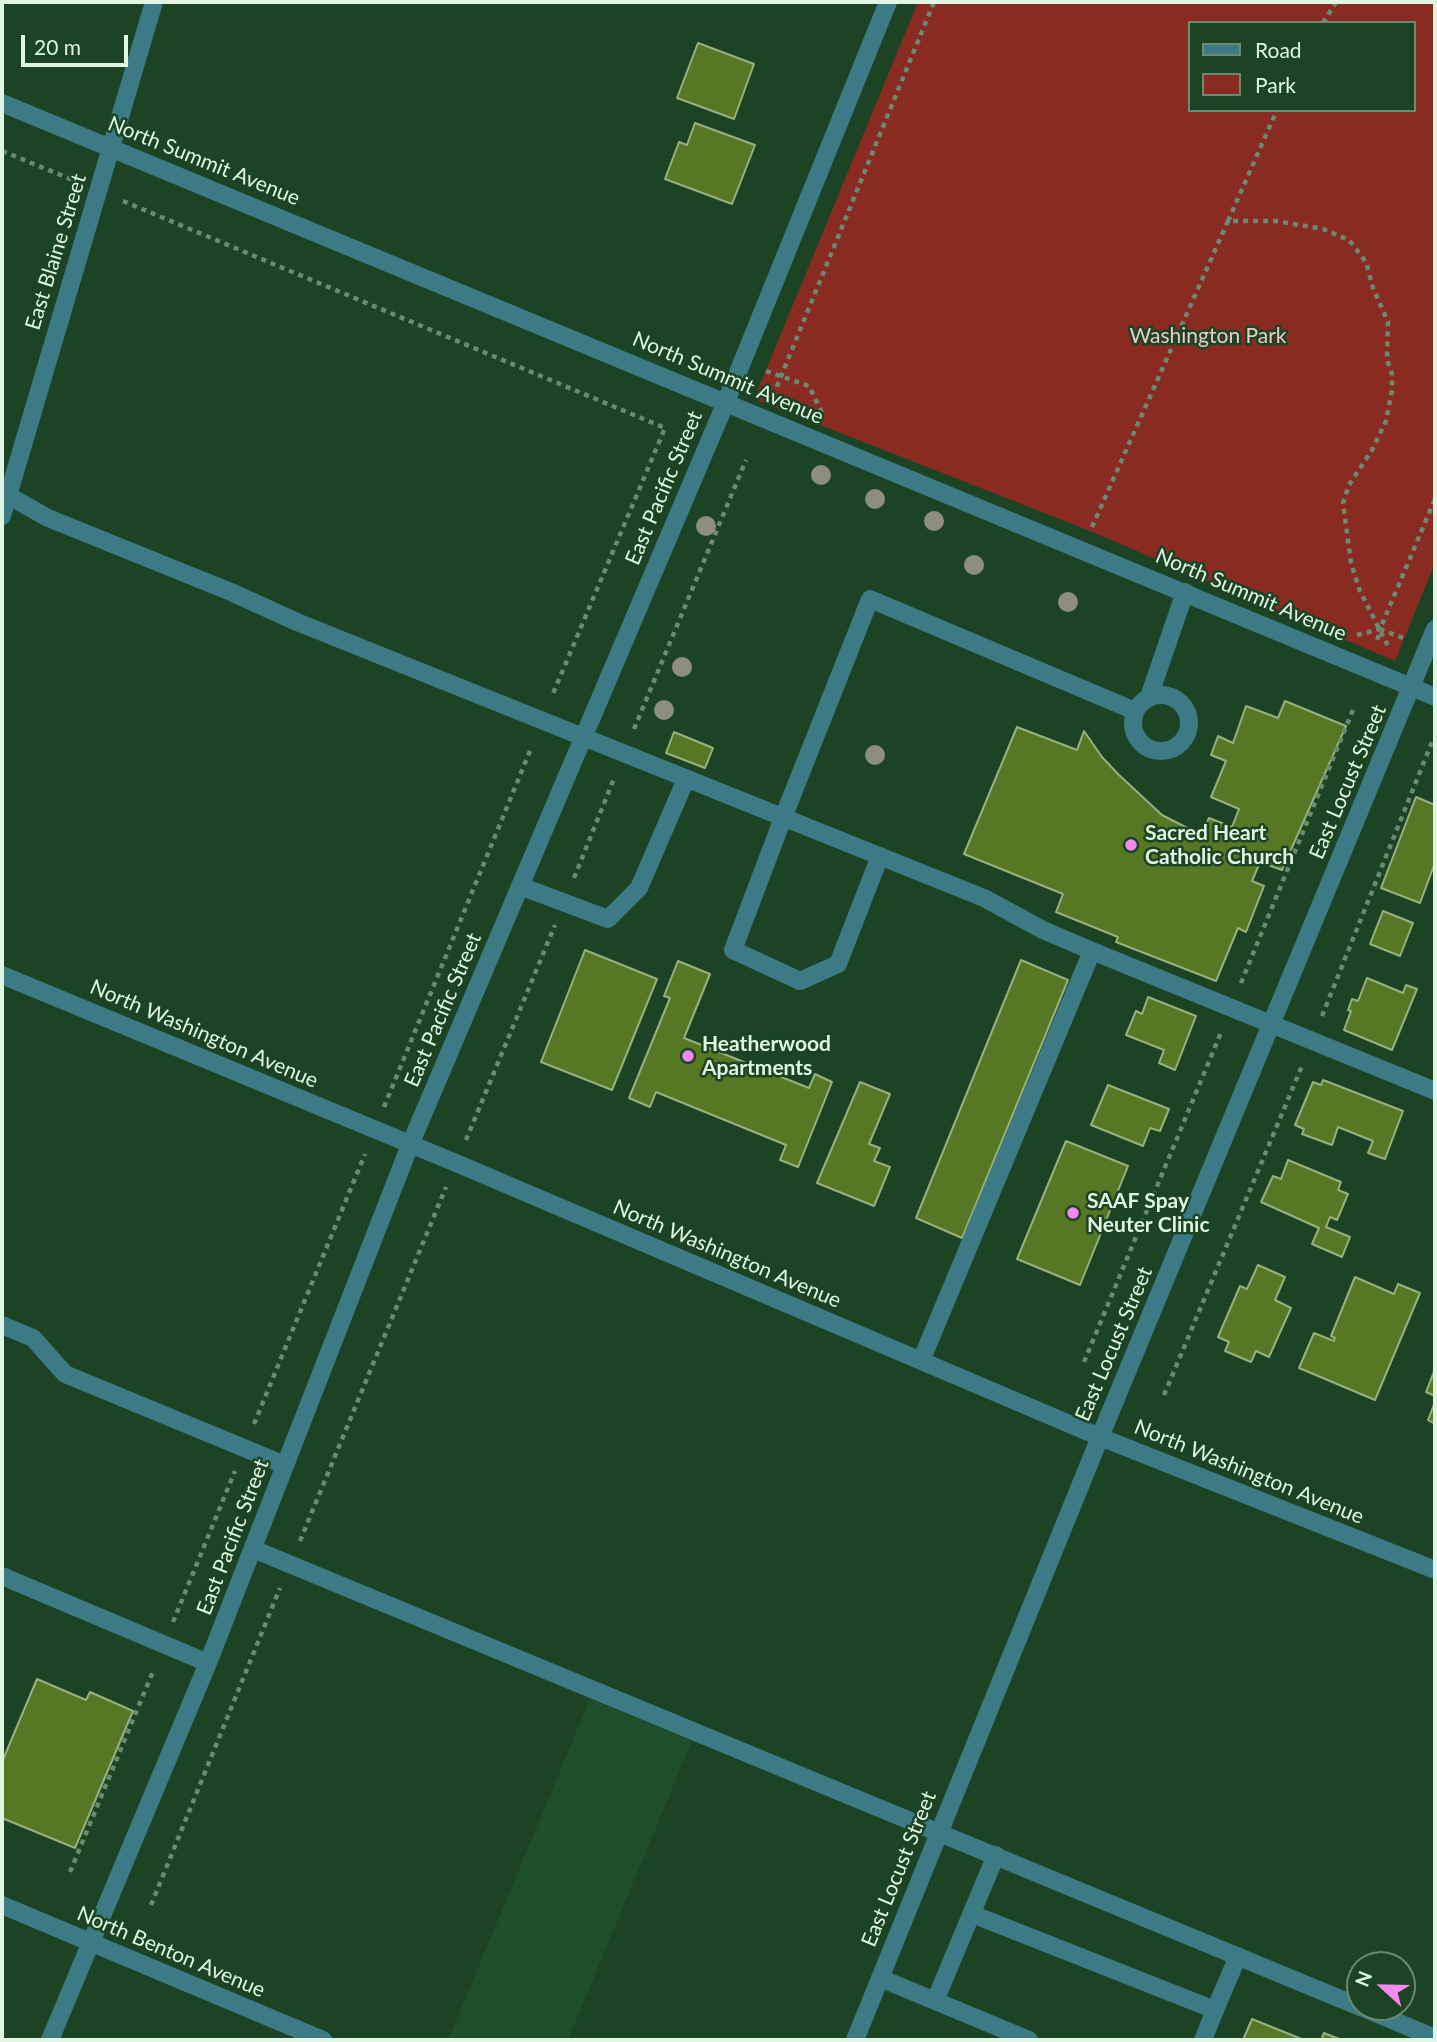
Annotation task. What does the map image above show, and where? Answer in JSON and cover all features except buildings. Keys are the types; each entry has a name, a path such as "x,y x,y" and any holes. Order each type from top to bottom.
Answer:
{"street":[{"name":"East Blaine Street","path":"2,516 5,494 154,2"},
{"name":"East Pacific Street","path":"50,2040 208,1663 410,1144 726,402 888,2"},
{"name":"North Summit Avenue","path":"2,103 1435,696"},
{"path":"5,494 48,518 231,592 388,660 542,719 984,898 1043,930 1091,951 1435,1091"},
{"path":"1149,697 1158,695 1176,699 1188,713 1188,732 1177,747 1159,752 1142,745 1133,729 1135,711 1149,697 1185,592"},
{"path":"880,856 838,964 800,981 733,950 870,599 1135,711"},
{"name":"East Locust Street","path":"855,2040 1100,1437 1435,629"},
{"path":"520,887 608,919 639,888 686,779"},
{"path":"921,1361 1091,951"},
{"name":"North Washington Avenue","path":"2,975 410,1144 1100,1437 1435,1570"},
{"path":"2,1325 33,1338 65,1374 285,1465"},
{"path":"253,1549 1346,2001"},
{"path":"2,1576 208,1663"},
{"path":"935,2001 996,1855"},
{"name":"North Benton Avenue","path":"2,1905 323,2040"},
{"path":"972,1914 1216,2010"},
{"path":"1203,2040 1238,1956"},
{"path":"880,1978 1029,2040"},
{"path":"1394,2021 1435,2038"}],"path":[{"path":"772,398 934,2"},
{"path":"1324,21 1336,2"},
{"path":"1090,531 1276,112"},
{"path":"2,150 665,428 542,719 397,1076"},
{"path":"1228,221 1276,221 1323,229 1349,240 1366,262 1373,288 1388,322 1387,360 1392,374 1392,390 1385,421 1372,450 1349,485 1343,503 1351,563 1360,591 1390,651"},
{"path":"480,1109 746,460"},
{"path":"1380,629 1435,499"},
{"path":"1380,629 1404,638"},
{"path":"1084,1362 1353,710"},
{"path":"1164,1395 1312,1041 1432,742 1435,743"},
{"path":"70,1872 350,1189"}],"shaded area":[{"path":"590,1699 692,1741 568,2040 448,2040"}],"green space":[{"name":"Washington Park","path":"918,2 1435,2 1435,563 1395,661 1090,531 754,399"}],"place":[{"name":"Sacred Heart Catholic Church","path":"1131,845"},
{"name":"Heatherwood Apartments","path":"688,1056"},
{"name":"SAAF Spay Neuter Clinic","path":"1073,1213"}]}
